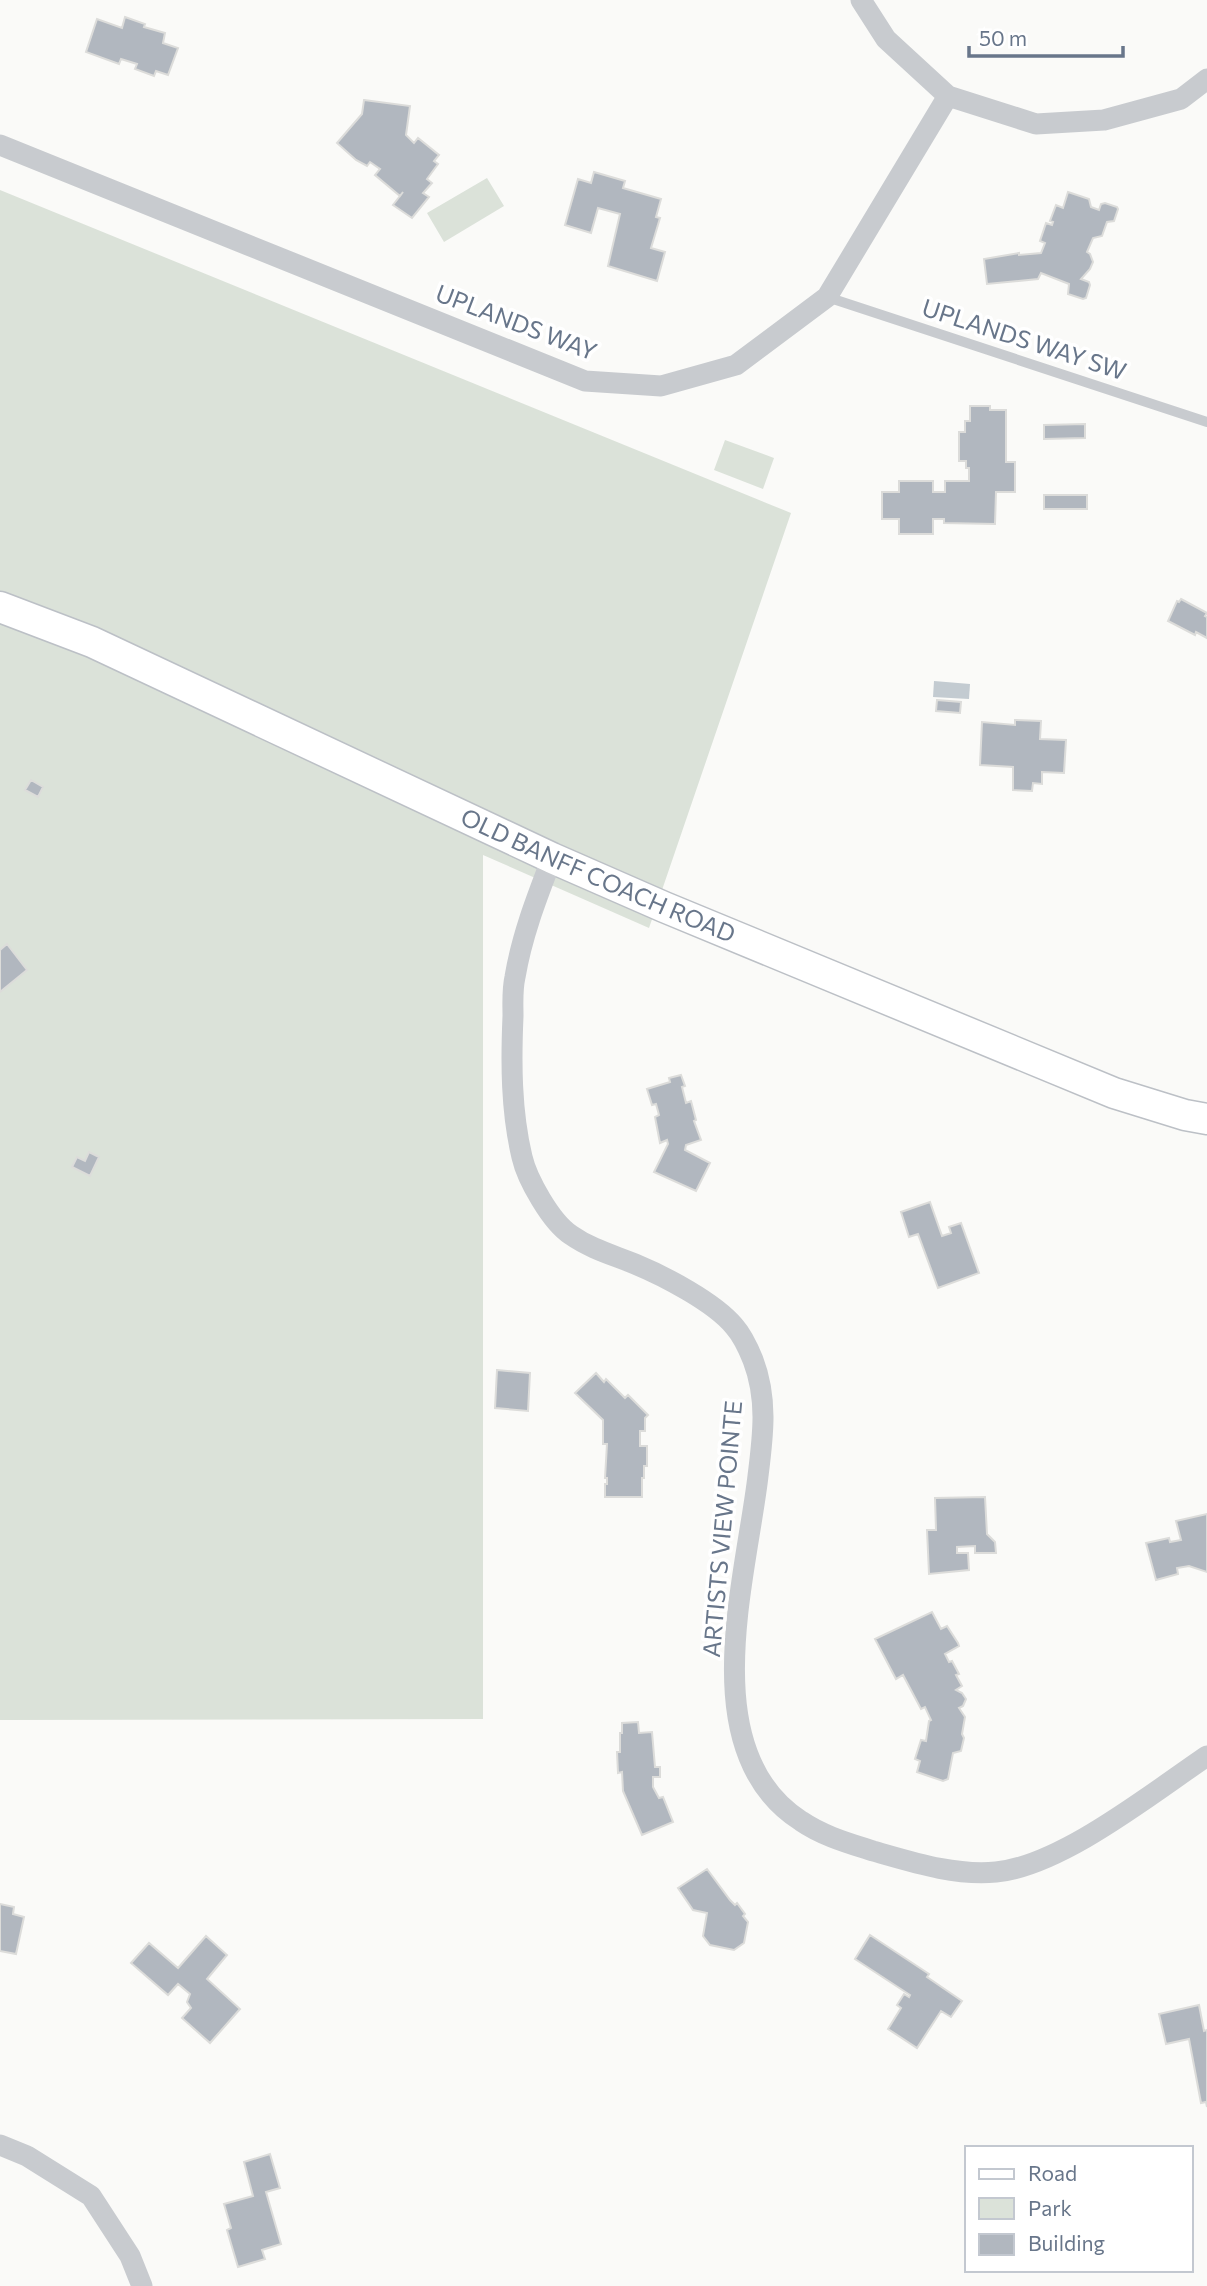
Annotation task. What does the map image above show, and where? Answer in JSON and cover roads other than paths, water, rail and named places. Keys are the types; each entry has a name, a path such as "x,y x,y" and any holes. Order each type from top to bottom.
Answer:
{"main road":[{"name":"OLD BANFF COACH ROAD","path":"0,607 92,642 552,858 1101,1088 1185,1115 1207,1119"}],"street":[{"path":"861,0 886,38 948,96 1036,124 1104,120 1181,99 1207,79"},
{"name":"UPLANDS WAY","path":"0,145 584,381 661,386 736,365 827,297 948,96"},
{"name":"ARTISTS VIEW POINTE","path":"552,858 527,922 514,981 511,1058 522,1160 546,1208 567,1233 598,1251 637,1265 694,1293 734,1326 752,1359 763,1393 764,1422 755,1501 739,1588 735,1682 747,1754 757,1776 775,1798 799,1820 833,1838 895,1857 961,1872 996,1872 1030,1866 1073,1844 1207,1756"},
{"path":"0,2146 27,2156 91,2196 130,2256 142,2286"}],"lane":[{"name":"UPLANDS WAY SW","path":"827,297 1207,422"}]}
